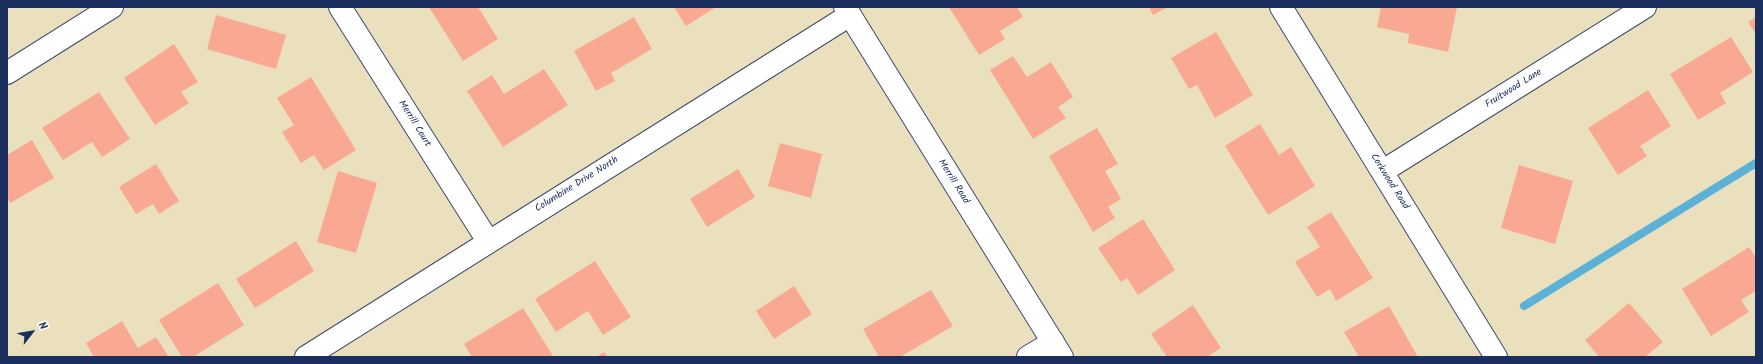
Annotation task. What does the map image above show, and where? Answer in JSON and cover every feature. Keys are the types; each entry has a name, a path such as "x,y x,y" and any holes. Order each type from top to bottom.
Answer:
{"street":[{"path":"7,73 112,7"},
{"name":"Merrill Court","path":"340,7 488,241"},
{"name":"Corkwood Road","path":"1281,7 1496,357"},
{"name":"Fruitwood Lane","path":"1383,171 1645,7"},
{"name":"Columbine Drive North","path":"306,357 847,11"},
{"name":"Merrill Road","path":"847,11 1057,349"},
{"path":"1028,357 1057,349"}],"building":[{"path":"429,7 478,7 498,39 463,61"},
{"path":"674,7 716,7 686,26"},
{"path":"949,7 1017,7 1023,17 1000,31 1005,39 979,55"},
{"path":"1149,7 1168,7 1153,15"},
{"path":"1381,7 1457,7 1448,52 1408,43 1409,34 1377,27"},
{"path":"216,15 286,35 276,69 207,49"},
{"path":"634,17 652,49 611,73 615,81 596,91 574,51"},
{"path":"1756,17 1756,34 1748,22"},
{"path":"1216,32 1253,95 1215,118 1197,85 1189,89 1171,58"},
{"path":"1731,37 1753,72 1720,93 1726,103 1698,120 1670,74"},
{"path":"174,44 198,82 181,92 189,103 155,125 124,78"},
{"path":"1013,56 1027,77 1051,62 1073,97 1058,107 1066,118 1033,139 990,70"},
{"path":"544,69 568,105 503,147 467,91 492,75 504,94"},
{"path":"311,77 356,150 324,170 314,155 301,163 282,132 294,125 277,98"},
{"path":"1648,90 1671,126 1640,146 1647,156 1618,175 1588,128"},
{"path":"99,92 130,139 102,157 92,142 63,160 42,128"},
{"path":"1260,124 1279,155 1291,147 1315,186 1268,215 1225,146"},
{"path":"1097,128 1118,164 1105,171 1121,199 1108,207 1115,218 1093,232 1049,156"},
{"path":"32,140 54,178 10,203 7,197 7,155"},
{"path":"780,143 822,154 811,198 768,186"},
{"path":"156,164 179,201 159,214 153,204 136,214 119,187"},
{"path":"1519,165 1573,181 1555,244 1501,228"},
{"path":"738,169 755,197 707,227 690,199"},
{"path":"338,171 377,183 356,253 317,242"},
{"path":"1331,212 1373,278 1336,301 1330,289 1317,297 1295,262 1320,247 1307,227"},
{"path":"1143,219 1175,270 1138,295 1127,278 1121,282 1098,248"},
{"path":"296,241 314,271 255,308 236,279"},
{"path":"1749,247 1756,258 1756,291 1741,300 1749,312 1711,336 1682,289"},
{"path":"595,261 631,317 603,335 588,311 556,332 535,299"},
{"path":"218,283 244,325 193,357 182,357 159,320"},
{"path":"794,286 812,314 774,339 756,311"},
{"path":"931,290 953,326 900,357 879,357 863,329"},
{"path":"1629,303 1663,342 1645,357 1599,357 1585,340"},
{"path":"1193,305 1221,348 1207,357 1167,357 1151,334"},
{"path":"1389,306 1418,357 1359,357 1344,332"},
{"path":"523,308 553,356 472,357 464,344"},
{"path":"122,321 138,348 156,337 169,357 94,357 86,343"},
{"path":"604,352 608,357 596,357"}],"waterway":[{"path":"1524,306 1756,163"}]}
